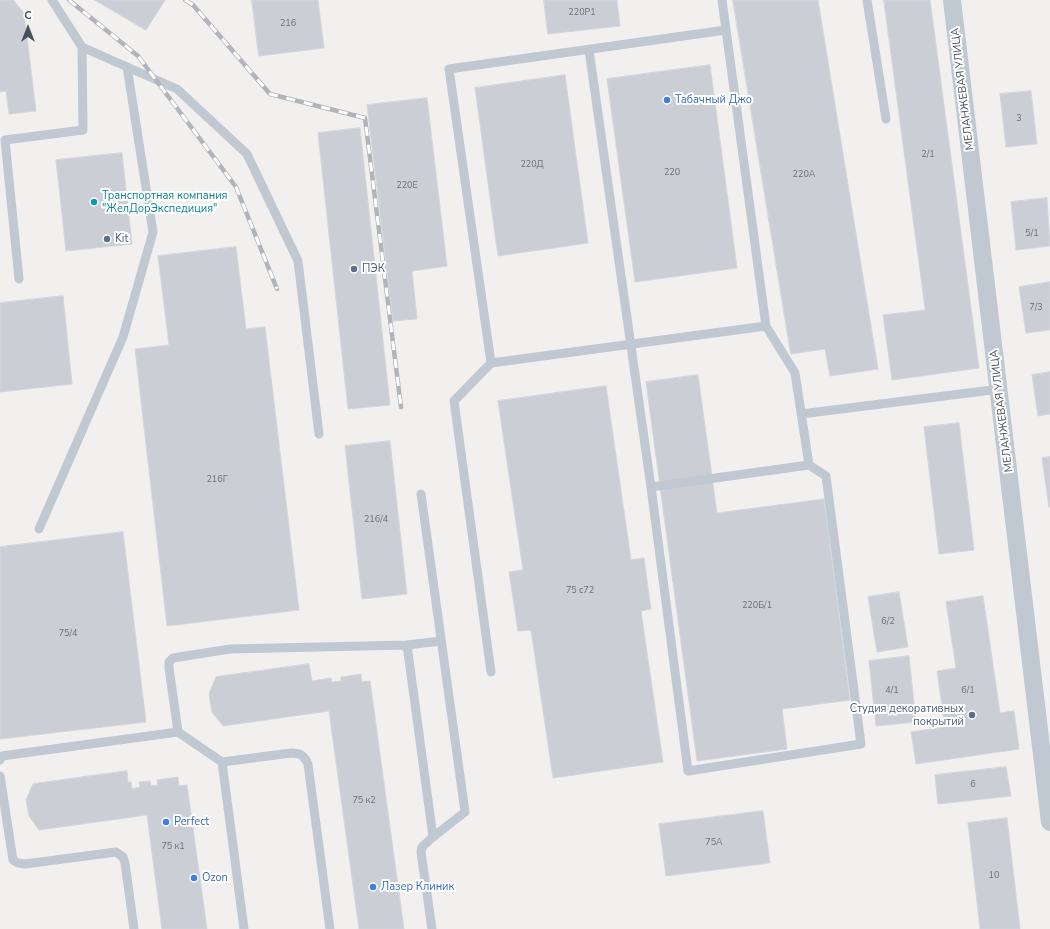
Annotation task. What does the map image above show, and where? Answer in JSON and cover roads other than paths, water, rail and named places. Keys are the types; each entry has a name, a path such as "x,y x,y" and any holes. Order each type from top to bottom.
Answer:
{"street":[{"name":"МЕЛАНЖЕВАЯ УЛИЦА","path":"952,0 1000,389 1050,822"}],"lane":[{"path":"19,279 5,140 83,130 82,47 52,0"},
{"path":"722,0 766,326 795,373 809,465"},
{"path":"867,0 886,120"},
{"path":"491,363 449,69 726,30"},
{"path":"82,47 177,89 247,154 298,261 319,434"},
{"path":"589,50 651,487 688,771 861,744 826,476 809,465 651,487"},
{"path":"39,529 123,337 153,232 128,67"},
{"path":"491,672 454,401 491,363 630,343 766,326"},
{"path":"801,414 1000,389"},
{"path":"421,494 464,812 422,847 432,929"},
{"path":"178,732 169,668 169,662 173,658 230,649 407,645 441,641"},
{"path":"407,645 433,837"},
{"path":"0,760 2,756 178,732 222,762 299,753 305,758 308,764 330,929"},
{"path":"222,762 244,929"},
{"path":"0,776 13,860 18,863 25,864 116,852 123,857 125,863 134,929"}],"railway":[{"path":"69,0 138,56 236,187 277,289"},
{"path":"185,0 193,5 270,94 365,118 401,407"}],"place":[{"name":"Табачный Джо","path":"667,100"},
{"name":"Транспортная компания \"ЖелДорЭкспедиция\"","path":"94,202"},
{"name":"Kit","path":"107,239"},
{"name":"ПЭК","path":"354,269"},
{"name":"Студия декоративных покрытий","path":"972,715"},
{"name":"Perfect","path":"166,822"},
{"name":"Ozon","path":"194,878"},
{"name":"Лазер Клиник","path":"373,887"}]}
